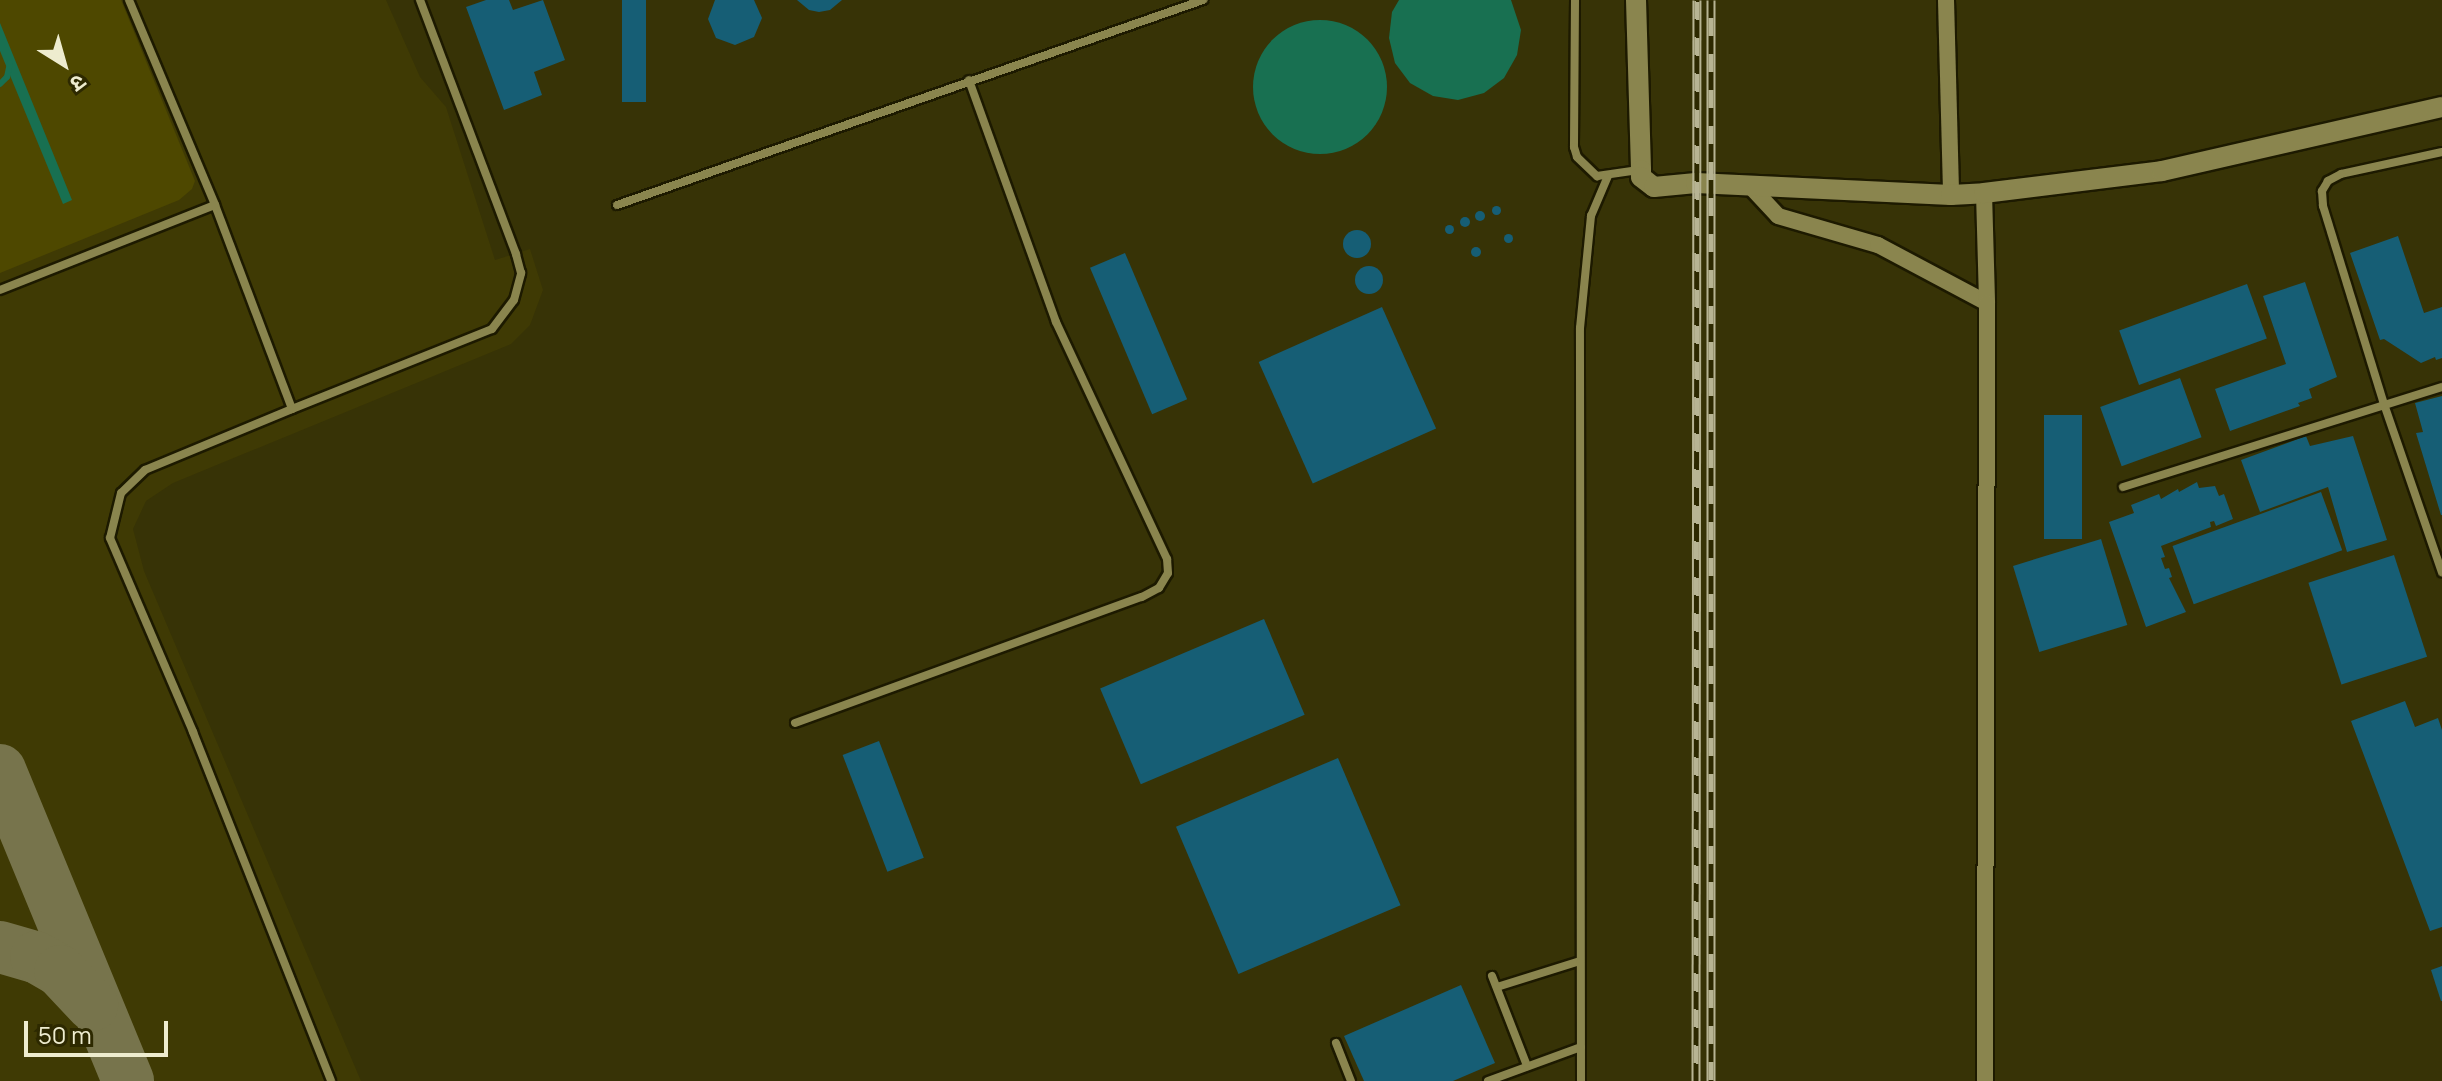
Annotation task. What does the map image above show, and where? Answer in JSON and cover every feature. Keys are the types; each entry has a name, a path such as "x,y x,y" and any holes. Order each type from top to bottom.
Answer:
{"street":[{"path":"1636,0 1641,177 1654,187 1696,183 1951,195 1984,193 2162,171 2442,107"},
{"path":"1946,0 1951,195"},
{"path":"1752,188 1778,216 1878,245 1987,303"},
{"path":"1984,193 1987,303 1985,1081"}],"lane":[{"path":"129,0 215,205 292,409"},
{"path":"331,1081 193,732 110,538 121,493 145,470 492,329 514,300 521,273 516,254 420,0"},
{"path":"617,205 1203,0"},
{"path":"1575,0 1574,147 1577,157 1590,171 1608,176 1641,170"},
{"path":"795,723 1142,597 1159,588 1168,573 1167,559 1056,322 969,80"},
{"path":"2442,152 2341,174 2328,181 2322,191 2323,206 2384,404 2442,572"},
{"path":"1581,1081 1580,328 1591,216 1608,176"},
{"path":"0,290 215,205"},
{"path":"2123,487 2442,387"},
{"path":"1497,987 1580,961"},
{"path":"1492,976 1527,1066"},
{"path":"1336,1043 1351,1081"},
{"path":"1488,1081 1581,1047"}],"shaded area":[{"path":"0,0 386,0 420,77 446,107 495,260 530,249 543,290 530,325 511,344 173,483 146,501 133,529 144,571 361,1081 0,1081"},
{"path":"0,0 121,0 195,181 192,189 179,200 0,273"},
{"path":"1399,0 1511,0 1521,30 1517,55 1504,78 1484,93 1458,100 1433,96 1410,83 1395,63 1389,38 1392,12"},
{"path":"1320,20 1346,25 1367,40 1382,61 1387,87 1382,113 1367,134 1346,149 1320,154 1294,149 1273,134 1258,113 1253,87 1258,61 1273,40 1294,25"},
{"path":"0,23 72,200 63,204 0,51"}],"building":[{"path":"486,0 509,0 513,10 543,0 565,60 534,72 542,95 504,110 466,7"},
{"path":"622,0 646,0 646,102 622,102"},
{"path":"715,0 754,0 762,18 754,37 735,45 716,38 708,19"},
{"path":"797,0 842,0 830,10 819,12 809,10"},
{"path":"1496,205 1501,210 1496,215 1491,210"},
{"path":"1480,211 1485,216 1480,221 1475,216"},
{"path":"1465,217 1470,222 1465,227 1460,222"},
{"path":"1449,225 1453,229 1449,233 1445,229"},
{"path":"1357,230 1367,234 1371,244 1367,254 1357,258 1347,254 1343,244 1347,234"},
{"path":"1508,233 1513,238 1508,243 1503,238"},
{"path":"2398,236 2424,313 2442,307 2442,358 2436,360 2435,357 2421,363 2384,339 2380,340 2350,253"},
{"path":"1476,247 1481,252 1476,257 1471,252"},
{"path":"1125,253 1187,399 1152,414 1090,268"},
{"path":"1369,266 1379,270 1383,280 1379,290 1369,294 1359,290 1355,280 1359,270"},
{"path":"2305,282 2337,377 2309,389 2312,398 2298,403 2300,406 2230,431 2215,389 2286,364 2263,296"},
{"path":"2247,284 2267,339 2139,385 2119,331"},
{"path":"1382,307 1436,429 1313,483 1259,362"},
{"path":"2180,378 2202,437 2122,466 2100,407"},
{"path":"2442,396 2441,515 2416,433 2423,432 2415,403"},
{"path":"2044,415 2082,415 2082,539 2044,539"},
{"path":"2306,436 2310,446 2353,436 2387,540 2347,552 2328,487 2260,512 2241,460"},
{"path":"2197,482 2199,488 2215,486 2219,496 2224,494 2233,519 2216,526 2214,521 2210,522 2211,527 2161,546 2165,569 2169,568 2172,577 2169,578 2186,612 2146,627 2109,522 2134,513 2131,505 2159,494 2161,499"},
{"path":"2321,492 2342,550 2194,604 2173,546"},
{"path":"2101,539 2127,625 2039,652 2013,566"},
{"path":"2394,555 2427,657 2341,685 2308,583"},
{"path":"1264,619 1305,715 1141,784 1100,689"},
{"path":"2405,701 2415,727 2438,718 2442,730 2442,927 2430,931 2351,721"},
{"path":"879,741 924,858 887,872 843,755"},
{"path":"1338,758 1401,905 1239,974 1176,827"},
{"path":"2442,966 2442,1001 2441,1001 2431,970"},
{"path":"1461,985 1495,1063 1453,1081 1364,1081 1344,1036"}],"waterway":[{"path":"0,84 7,77 10,63"}],"taxiway":[{"path":"0,770 128,1081"},
{"path":"0,947 36,957 60,971 92,1005"}],"railway":[{"path":"1696,1081 1697,0"},
{"path":"1711,0 1711,1081"}]}
